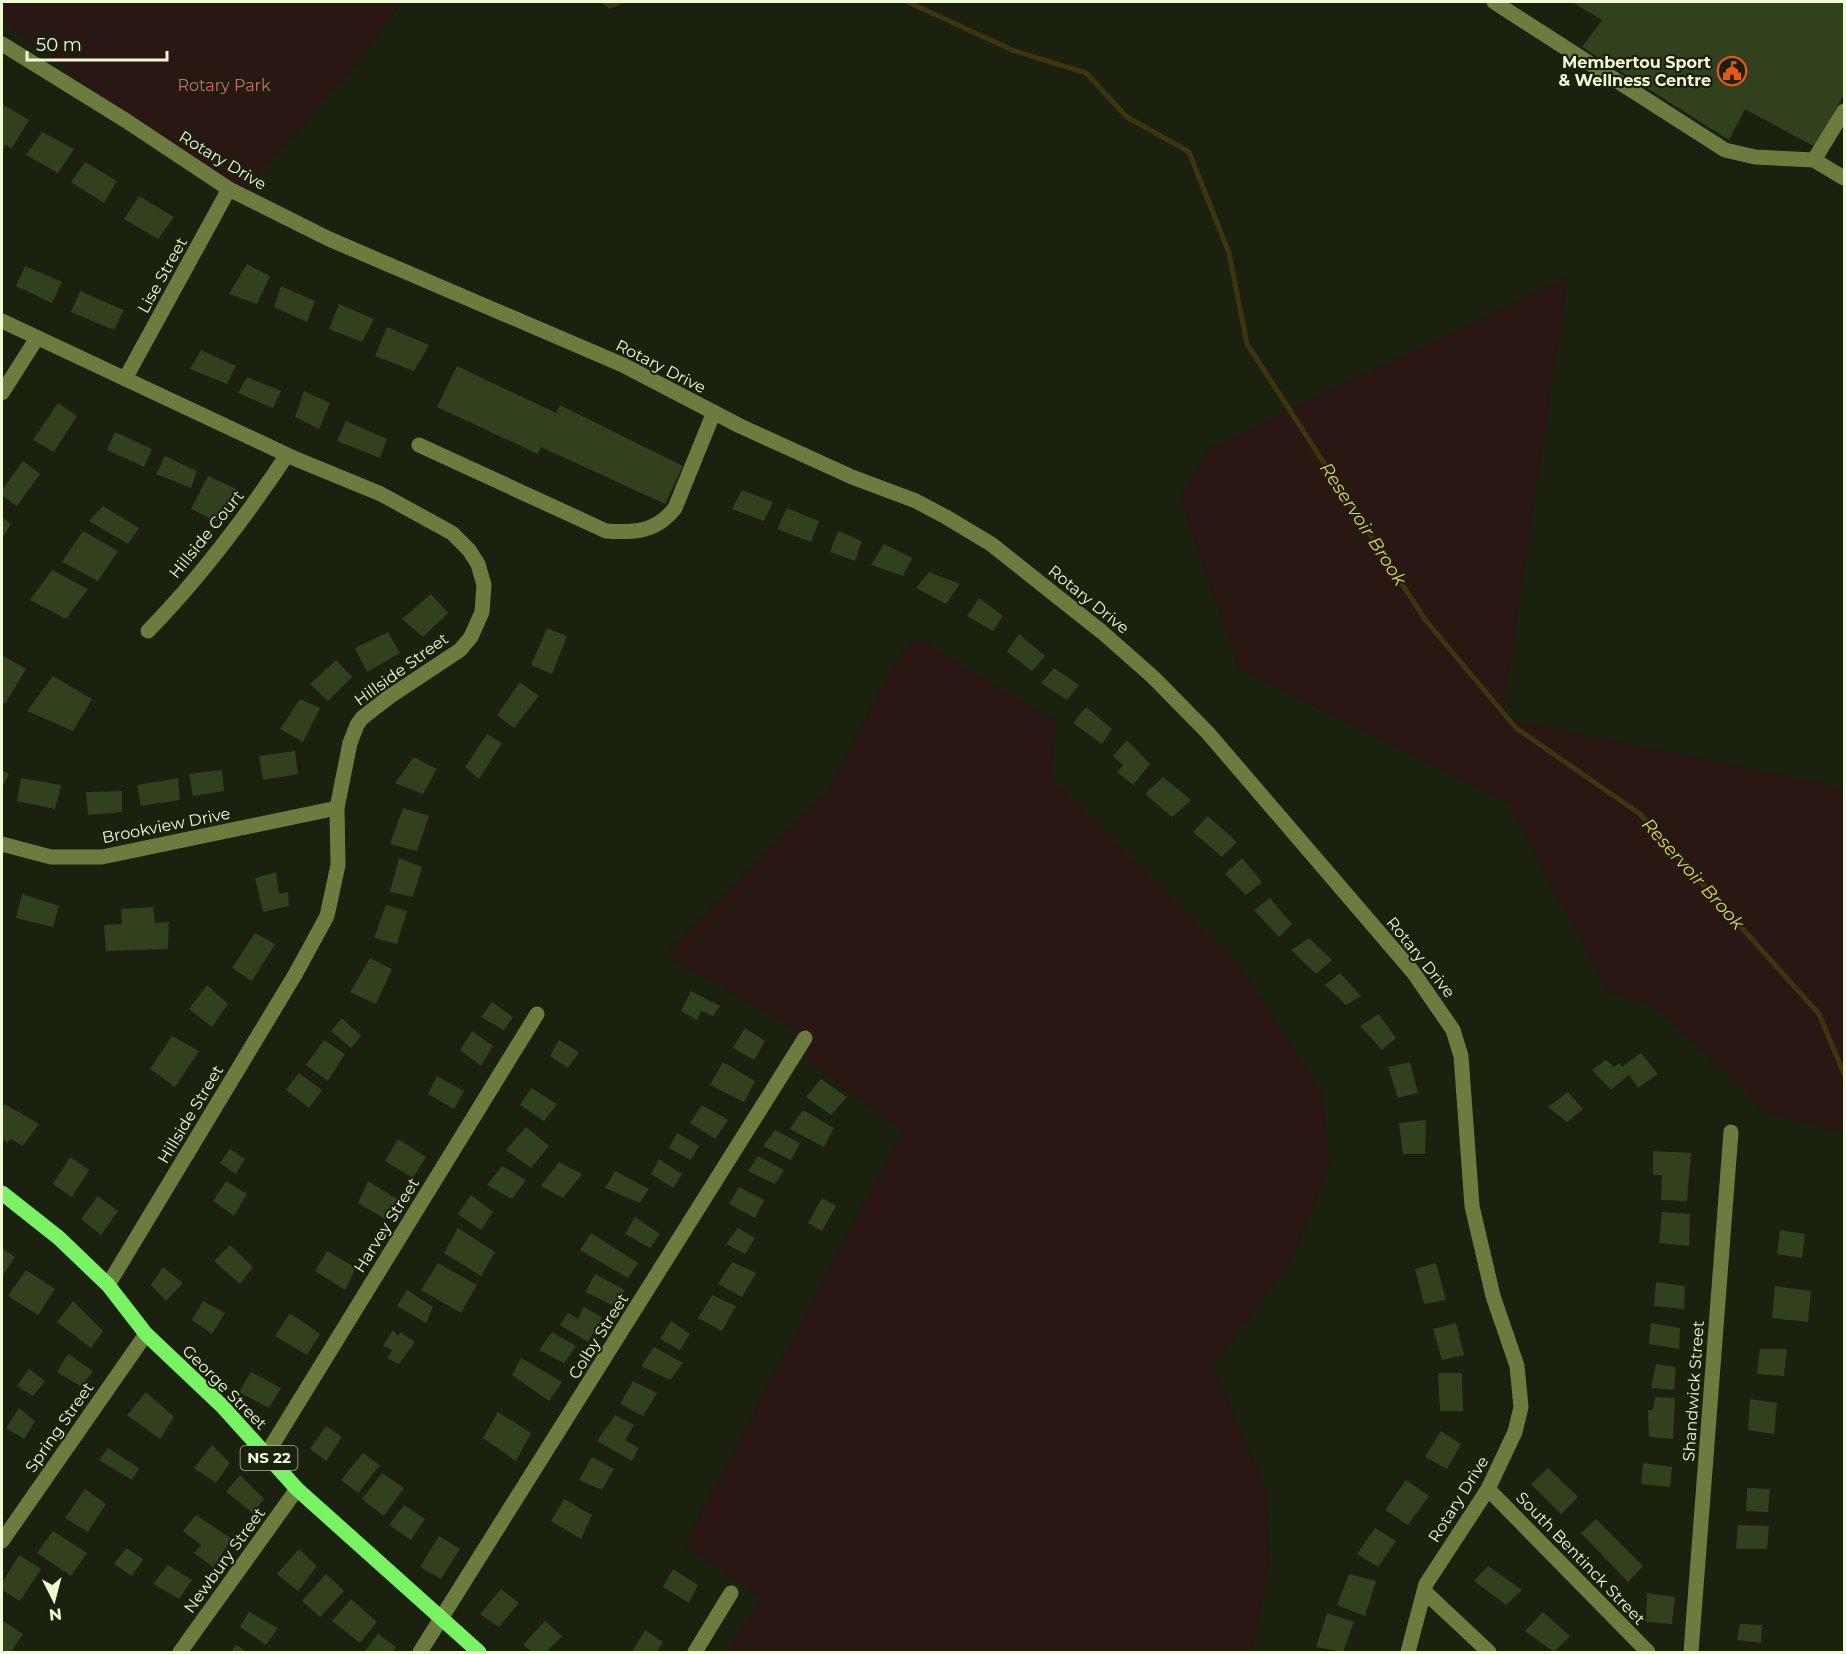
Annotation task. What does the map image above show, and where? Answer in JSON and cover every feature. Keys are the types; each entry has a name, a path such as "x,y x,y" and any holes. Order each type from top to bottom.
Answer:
{"main road":[{"name":"George Street","path":"2,1193 59,1238 108,1285 146,1334 222,1406 297,1489 443,1618 479,1653"}],"street":[{"path":"1494,2 1514,7 1725,150 1755,157 1814,160 1845,178"},
{"name":"Rotary Drive","path":"2,44 125,120 230,189 390,267 451,289 623,365 714,412 852,477 908,498 946,518 991,544 1102,632 1153,677 1208,733 1431,995 1453,1030 1459,1049 1472,1206 1481,1253 1517,1366 1521,1389 1518,1423 1488,1490 1426,1584 1408,1653"},
{"path":"1814,160 1845,111"},
{"name":"Lise Street","path":"125,379 230,189"},
{"name":"Hillside Street","path":"2,321 287,455 381,494 452,533 475,559 484,585 481,618 466,643 454,655 368,713 357,725 350,743 337,808 339,839 337,877 332,901 322,926 108,1285"},
{"path":"2,393 37,338"},
{"path":"418,445 606,531 630,533 647,531 665,521 675,508 714,412"},
{"name":"Hillside Court","path":"148,631 233,530 287,455"},
{"name":"Brookview Drive","path":"2,844 51,857 102,857 337,808"},
{"name":"Harvey Street","path":"266,1455 537,1014"},
{"name":"Colby Street","path":"420,1653 805,1038"},
{"name":"Shandwick Street","path":"1691,1653 1731,1132"},
{"name":"Spring Street","path":"2,1541 146,1334"},
{"name":"Newbury Street","path":"180,1653 297,1489"},
{"name":"South Bentinck Street","path":"1488,1490 1648,1653"},
{"path":"1425,1592 1488,1653"},
{"path":"695,1653 731,1593"}],"green space":[{"name":"Rotary Park","path":"2,2 402,2 357,63 237,200 2,21"},
{"path":"1568,277 1502,718 1844,788 1844,1133 1762,1111 1750,1094 1652,1005 1609,993 1508,803 1239,669 1180,498 1210,448"},
{"path":"918,639 1056,722 1051,778 1239,965 1323,1096 1329,1166 1292,1258 1213,1367 1268,1496 1269,1564 1252,1652 726,1652 762,1598 684,1545 902,1131 803,1057 813,1040 665,955 829,789 897,659"}],"building":[{"name":"Membertou Sport & Wellness Centre","path":"1572,2 1844,2 1844,94 1815,147 1745,109 1729,140 1582,47 1602,20"},
{"path":"2,104 29,120 12,148 6,145 2,151"},
{"path":"42,132 74,149 58,173 26,155"},
{"path":"85,162 117,181 104,203 71,182"},
{"path":"139,196 174,217 158,239 124,219"},
{"path":"247,264 270,276 257,304 229,294"},
{"path":"25,266 62,282 52,303 16,286"},
{"path":"281,286 315,301 307,322 274,307"},
{"path":"80,291 124,310 114,330 71,312"},
{"path":"339,304 374,319 362,342 329,329"},
{"path":"387,327 429,345 414,371 375,356"},
{"path":"201,350 236,366 227,384 190,369"},
{"path":"457,366 556,413 560,405 683,466 665,504 541,447 538,454 437,407"},
{"path":"247,377 281,391 273,408 238,393"},
{"path":"304,391 330,403 319,429 295,417"},
{"path":"58,403 77,416 54,452 33,440"},
{"path":"346,421 387,439 380,458 337,441"},
{"path":"115,432 152,449 144,467 107,450"},
{"path":"165,456 197,471 191,488 156,474"},
{"path":"23,461 40,474 17,506 2,496 2,490"},
{"path":"208,476 238,490 217,522 191,509"},
{"path":"742,490 773,502 764,521 732,509"},
{"path":"103,506 139,528 128,544 89,521"},
{"path":"787,508 819,521 811,542 777,529"},
{"path":"2,517 11,524 2,538"},
{"path":"83,531 118,551 98,581 62,562"},
{"path":"838,531 862,541 855,561 830,552"},
{"path":"884,544 912,558 903,576 871,565"},
{"path":"52,570 88,589 66,619 30,600"},
{"path":"929,572 960,584 946,604 916,588"},
{"path":"431,594 448,613 423,637 402,619"},
{"path":"979,598 1003,616 993,631 967,616"},
{"path":"547,628 567,636 552,674 531,665"},
{"path":"388,632 400,653 367,672 355,648"},
{"path":"1019,634 1045,656 1032,671 1007,652"},
{"path":"2,655 26,669 5,704 2,702"},
{"path":"336,660 352,677 328,701 310,684"},
{"path":"1054,668 1079,685 1067,700 1041,683"},
{"path":"53,676 92,699 73,731 27,711"},
{"path":"520,682 539,696 514,728 497,715"},
{"path":"300,699 320,708 303,742 280,729"},
{"path":"1086,707 1112,729 1102,744 1073,723"},
{"path":"487,734 502,743 479,779 465,767"},
{"path":"1127,740 1150,764 1133,785 1117,772 1123,765 1113,756"},
{"path":"295,751 298,774 263,780 259,756"},
{"path":"414,757 437,769 423,794 395,783"},
{"path":"2,770 9,774 2,788"},
{"path":"222,770 224,791 193,796 189,774"},
{"path":"1163,777 1191,800 1172,817 1145,794"},
{"path":"21,778 61,785 55,809 17,801"},
{"path":"178,778 180,800 141,806 137,785"},
{"path":"122,791 122,812 88,815 86,792"},
{"path":"403,808 429,816 417,851 390,844"},
{"path":"1208,816 1237,842 1222,857 1193,832"},
{"path":"399,858 422,867 413,897 390,892"},
{"path":"1242,858 1262,882 1246,895 1225,874"},
{"path":"276,872 279,894 288,892 289,906 263,912 255,878"},
{"path":"22,894 59,906 53,927 16,918"},
{"path":"1270,898 1292,924 1279,937 1254,910"},
{"path":"386,905 407,911 397,944 374,938"},
{"path":"153,907 155,923 169,922 168,949 106,951 104,925 122,924 121,909"},
{"path":"255,933 275,944 252,981 232,968"},
{"path":"1309,938 1332,960 1316,974 1291,950"},
{"path":"370,958 392,969 376,1004 350,992"},
{"path":"1340,973 1361,996 1346,1005 1325,985"},
{"path":"207,985 228,1004 212,1027 189,1009"},
{"path":"691,991 720,1006 713,1016 701,1011 697,1020 681,1011"},
{"path":"492,1002 513,1017 504,1030 481,1017"},
{"path":"1379,1014 1396,1038 1382,1050 1360,1026"},
{"path":"342,1018 361,1036 351,1048 331,1031"},
{"path":"745,1028 765,1041 754,1060 733,1048"},
{"path":"472,1031 493,1046 481,1066 460,1050"},
{"path":"172,1036 199,1051 175,1087 150,1069"},
{"path":"324,1040 345,1054 328,1081 306,1065"},
{"path":"559,1040 579,1052 568,1068 550,1056"},
{"path":"1641,1053 1658,1074 1638,1088 1629,1075 1611,1090 1592,1070 1606,1060 1614,1067 1620,1063 1622,1067"},
{"path":"723,1062 755,1081 744,1102 710,1085"},
{"path":"1410,1062 1418,1093 1398,1098 1388,1067"},
{"path":"299,1073 322,1090 309,1108 286,1090"},
{"path":"437,1076 464,1091 454,1109 428,1094"},
{"path":"821,1079 847,1097 831,1115 806,1097"},
{"path":"531,1088 557,1104 544,1121 520,1105"},
{"path":"1568,1092 1583,1109 1567,1122 1548,1107"},
{"path":"5,1104 39,1124 23,1146 11,1139 7,1143 2,1138 2,1109"},
{"path":"702,1105 728,1120 715,1139 690,1123"},
{"path":"803,1110 834,1128 824,1147 790,1129"},
{"path":"1426,1120 1425,1154 1403,1154 1399,1123"},
{"path":"526,1127 549,1146 531,1168 506,1150"},
{"path":"775,1130 800,1143 791,1160 763,1146"},
{"path":"677,1133 699,1146 691,1160 669,1148"},
{"path":"398,1139 426,1157 413,1178 385,1161"},
{"path":"230,1149 245,1159 236,1174 220,1163"},
{"path":"1653,1151 1691,1153 1687,1201 1661,1200 1662,1175 1653,1175"},
{"path":"758,1156 784,1170 775,1184 748,1171"},
{"path":"70,1157 89,1170 72,1197 53,1184"},
{"path":"659,1159 682,1174 673,1188 651,1174"},
{"path":"559,1162 582,1174 563,1198 541,1186"},
{"path":"502,1166 526,1180 512,1199 487,1185"},
{"path":"615,1171 649,1189 640,1203 605,1188"},
{"path":"226,1181 247,1194 234,1216 213,1201"},
{"path":"368,1181 397,1199 385,1219 358,1203"},
{"path":"739,1187 764,1200 755,1218 729,1204"},
{"path":"471,1195 493,1212 481,1230 458,1214"},
{"path":"98,1196 118,1211 101,1235 81,1219"},
{"path":"822,1198 836,1206 822,1231 808,1223"},
{"path":"1662,1212 1690,1214 1689,1246 1659,1243"},
{"path":"635,1217 660,1234 650,1248 625,1234"},
{"path":"458,1228 495,1252 481,1276 444,1253"},
{"path":"738,1228 755,1238 745,1254 726,1244"},
{"path":"1780,1230 1805,1234 1802,1258 1777,1254"},
{"path":"591,1233 638,1263 628,1278 580,1250"},
{"path":"230,1245 253,1267 240,1284 214,1261"},
{"path":"2,1248 15,1257 2,1277"},
{"path":"327,1251 356,1268 345,1290 315,1271"},
{"path":"732,1262 756,1273 742,1297 718,1284"},
{"path":"438,1263 477,1285 461,1313 421,1290"},
{"path":"1436,1263 1446,1300 1424,1304 1415,1269"},
{"path":"163,1267 183,1283 166,1301 151,1285"},
{"path":"26,1270 55,1289 38,1315 8,1296"},
{"path":"595,1274 625,1290 614,1306 585,1292"},
{"path":"1656,1282 1685,1286 1684,1309 1654,1306"},
{"path":"1775,1286 1811,1291 1808,1322 1772,1318"},
{"path":"407,1290 433,1307 426,1323 397,1306"},
{"path":"712,1295 736,1306 722,1331 698,1318"},
{"path":"73,1301 103,1331 91,1348 57,1322"},
{"path":"203,1301 225,1313 212,1334 192,1320"},
{"path":"584,1307 602,1317 588,1342 560,1325 568,1313 578,1319"},
{"path":"290,1313 320,1334 307,1355 275,1336"},
{"path":"671,1321 690,1334 680,1350 660,1339"},
{"path":"1456,1323 1464,1355 1442,1360 1433,1329"},
{"path":"1651,1323 1680,1328 1679,1349 1649,1344"},
{"path":"393,1330 398,1336 400,1332 415,1342 399,1364 387,1358 392,1350 383,1346"},
{"path":"552,1332 576,1346 564,1363 539,1350"},
{"path":"654,1347 683,1363 670,1380 641,1366"},
{"path":"1760,1349 1787,1349 1784,1376 1757,1374"},
{"path":"68,1354 93,1371 82,1387 57,1372"},
{"path":"521,1358 562,1382 549,1401 512,1375"},
{"path":"1656,1364 1676,1367 1674,1390 1651,1388"},
{"path":"29,1369 45,1381 33,1396 17,1386"},
{"path":"251,1372 281,1388 269,1408 239,1392"},
{"path":"1438,1373 1462,1373 1463,1411 1440,1411"},
{"path":"633,1381 657,1393 643,1416 620,1404"},
{"path":"146,1392 174,1417 160,1439 127,1415"},
{"path":"1655,1397 1675,1398 1673,1439 1649,1437 1648,1410 1653,1410"},
{"path":"1750,1399 1777,1403 1774,1434 1748,1430"},
{"path":"19,1408 35,1421 24,1439 6,1428"},
{"path":"498,1412 531,1433 516,1461 483,1438"},
{"path":"615,1415 634,1425 625,1440 639,1448 632,1461 597,1441"},
{"path":"326,1426 342,1437 326,1461 310,1449"},
{"path":"1441,1431 1461,1444 1447,1469 1425,1457"},
{"path":"212,1445 230,1463 216,1483 194,1468"},
{"path":"108,1448 139,1468 132,1480 99,1460"},
{"path":"363,1453 380,1465 358,1493 341,1480"},
{"path":"592,1457 614,1469 602,1490 579,1480"},
{"path":"1643,1463 1672,1467 1670,1487 1641,1484"},
{"path":"1548,1468 1578,1497 1561,1514 1531,1484"},
{"path":"382,1473 404,1488 384,1516 362,1499"},
{"path":"240,1475 264,1499 253,1513 226,1492"},
{"path":"1406,1480 1429,1496 1408,1525 1385,1510"},
{"path":"1747,1488 1770,1489 1768,1512 1746,1511"},
{"path":"85,1489 106,1504 88,1532 65,1518"},
{"path":"564,1499 592,1515 581,1539 551,1521"},
{"path":"404,1505 425,1519 411,1540 389,1525"},
{"path":"196,1515 232,1539 213,1567 194,1553 201,1545 183,1531"},
{"path":"1596,1519 1643,1566 1628,1582 1581,1533"},
{"path":"1738,1525 1769,1526 1767,1549 1736,1549"},
{"path":"1375,1528 1396,1541 1378,1567 1357,1554"},
{"path":"53,1531 87,1553 71,1576 37,1553"},
{"path":"439,1536 460,1549 441,1579 420,1567"},
{"path":"126,1548 143,1559 132,1576 114,1564"},
{"path":"299,1549 317,1566 298,1591 277,1574"},
{"path":"19,1555 41,1569 20,1601 2,1590 2,1583"},
{"path":"168,1565 192,1580 179,1599 153,1584"},
{"path":"1488,1566 1522,1590 1506,1605 1474,1581"},
{"path":"673,1569 698,1585 689,1603 663,1587"},
{"path":"326,1574 344,1591 320,1617 302,1601"},
{"path":"1349,1574 1376,1581 1365,1616 1337,1605"},
{"path":"501,1589 519,1603 499,1627 480,1614"},
{"path":"1647,1593 1675,1597 1672,1624 1646,1622"},
{"path":"351,1599 377,1622 360,1643 332,1621"},
{"path":"249,1612 278,1628 266,1645 240,1627"},
{"path":"1543,1612 1570,1636 1554,1652 1525,1631"},
{"path":"1327,1613 1354,1622 1343,1652 1316,1647"},
{"path":"2,1620 23,1634 11,1652 2,1652"},
{"path":"545,1621 562,1636 547,1652 532,1652 523,1645"},
{"path":"1740,1624 1762,1625 1761,1643 1737,1640"},
{"path":"645,1630 663,1642 657,1652 632,1652"},
{"path":"378,1634 396,1647 393,1652 364,1652"},
{"path":"236,1645 247,1652 231,1652"}],"waterway":[{"name":"Reservoir Brook","path":"605,2 610,6 619,2"},
{"name":"Reservoir Brook","path":"908,2 1012,50 1086,73 1127,117 1189,152 1229,253 1247,344 1426,621 1516,728 1640,814 1819,1014 1844,1074"}],"place":[{"name":"Membertou Sport & Wellness Centre","path":"1732,71"}]}
